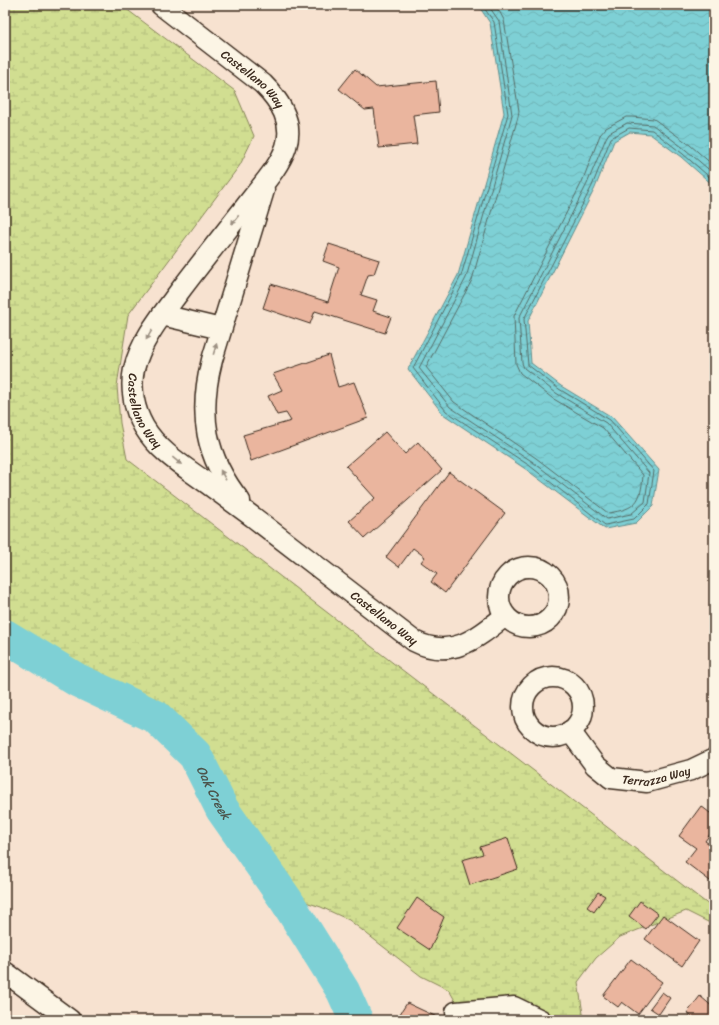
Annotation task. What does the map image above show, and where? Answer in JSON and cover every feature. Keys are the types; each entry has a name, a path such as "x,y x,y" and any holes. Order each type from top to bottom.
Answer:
{"street":[{"name":"Castellano Way","path":"161,5 263,84 282,106 287,118 288,132 287,146 282,157 268,178 162,315 146,338 134,369 132,382 133,397 137,413 144,427 154,440 185,468 254,517 414,641 426,647 437,649 462,645 486,631 505,616"},
{"name":"Castellano Way","path":"254,517 233,492 214,459 205,426 204,411 207,380 268,178"},
{"path":"162,315 222,329"},
{"name":"Terrazza Way","path":"570,731 595,765 611,778 647,782 691,770 714,760"},
{"path":"5,972 70,1020"},
{"path":"456,1012 514,1007 541,1020"}],"green space":[{"path":"5,5 121,5 235,91 254,136 240,165 128,315 117,386 120,423 127,459 714,909 714,925 686,911 620,937 596,958 578,982 584,1020 466,1020 449,990 421,976 349,920 321,907 290,897 266,879 245,856 195,771 180,751 117,703 5,632"}],"water":[{"path":"478,5 714,5 714,186 681,157 650,134 630,132 614,141 595,188 528,321 531,363 561,386 612,417 659,470 653,506 636,523 605,529 527,470 443,414 408,369 458,275 504,113 490,23"}],"building":[{"path":"355,69 376,87 436,81 439,112 413,115 417,144 379,148 374,109 365,110 339,89"},
{"path":"329,244 379,260 374,274 368,275 361,295 377,300 373,311 391,317 385,333 315,311 310,324 263,308 271,284 328,302 339,267 323,261"},
{"path":"329,355 338,387 354,382 368,418 251,461 243,435 291,421 286,413 277,415 268,396 282,390 273,374"},
{"path":"385,432 405,454 418,442 442,470 365,538 349,521 375,498 346,466"},
{"path":"449,472 505,513 445,593 431,582 437,574 421,562 425,557 413,548 399,567 386,557"},
{"path":"701,806 714,816 714,829 705,841 714,847 714,884 685,862 696,848 679,836"},
{"path":"508,838 518,869 470,885 462,860 483,854 480,847"},
{"path":"598,892 605,896 594,912 587,907"},
{"path":"417,898 444,917 430,950 397,928"},
{"path":"640,901 658,914 646,929 629,916"},
{"path":"663,915 699,941 682,966 645,939"},
{"path":"631,959 662,982 638,1014 622,1002 618,1007 603,996"},
{"path":"662,992 670,998 659,1014 650,1008"},
{"path":"700,996 714,1008 714,1020 696,1020 687,1013"},
{"path":"407,1003 439,1018 438,1020 396,1020"}],"waterway":[{"name":"Oak Creek","path":"5,636 77,680 156,717 195,755 222,809 286,900 343,991 356,1020"}]}
